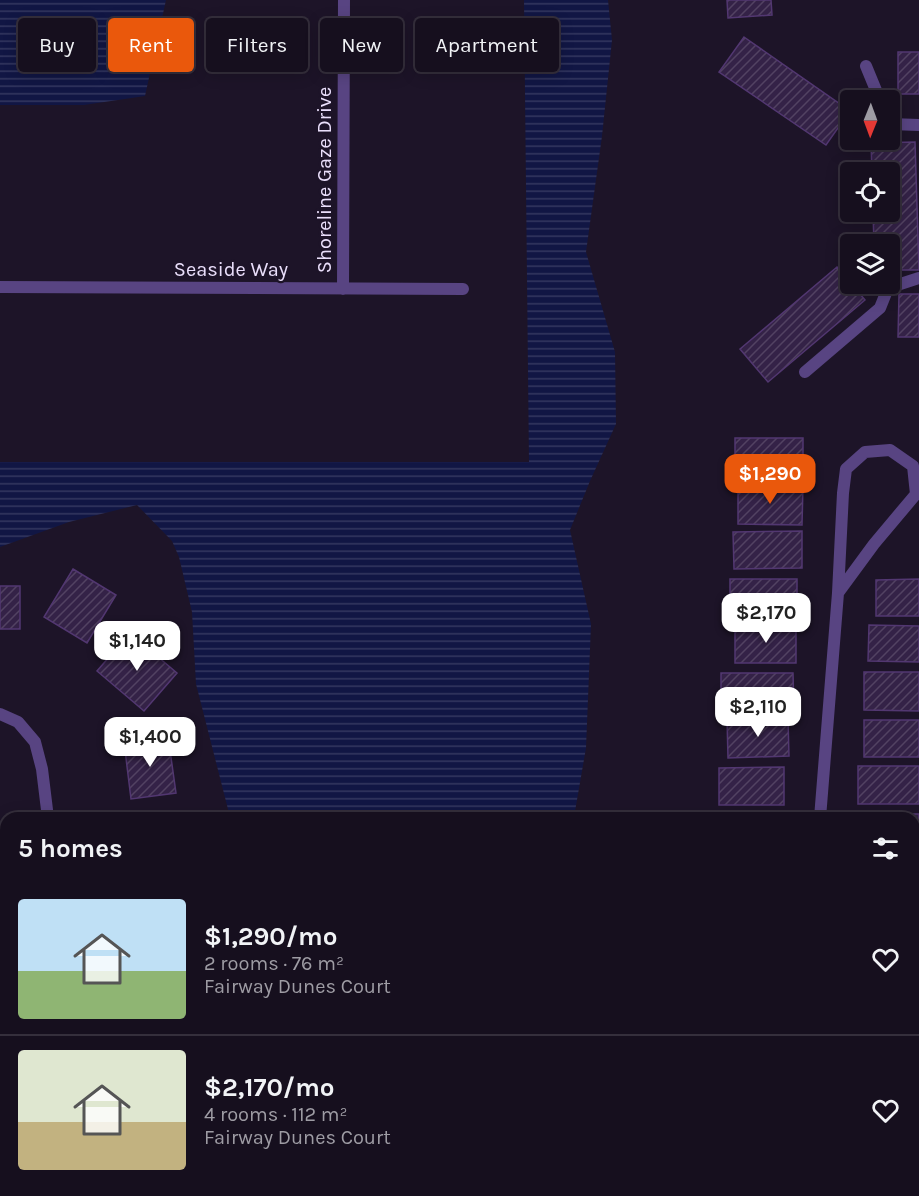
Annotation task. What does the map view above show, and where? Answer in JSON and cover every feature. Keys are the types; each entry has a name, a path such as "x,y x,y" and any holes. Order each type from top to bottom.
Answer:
{"street":[{"name":"Shoreline Gaze Drive","path":"343,289 344,0"},
{"path":"866,66 876,90"},
{"path":"900,124 919,125"},
{"path":"805,372 880,308 888,288 919,278"},
{"name":"Seaside Way","path":"0,287 463,289"},
{"path":"820,812 846,469 865,452 890,450 913,466 916,494 874,544 838,593"},
{"path":"0,714 18,722 35,742 42,769 47,812"}],"shaded area":[{"path":"0,0 166,0 162,18 108,18 108,72 150,72 145,96 84,105 0,105"},
{"path":"524,0 608,0 612,40 586,252 615,352 616,424 570,530 591,624 586,748 575,812 229,812 196,684 192,612 179,557 172,541 137,505 69,522 0,547 0,462 529,462 525,72 559,72 559,18 524,18"}],"building":[{"path":"727,0 771,0 772,15 728,18"},
{"path":"744,37 840,104 840,125 826,145 719,72"},
{"path":"898,52 919,52 919,94 900,94 898,90"},
{"path":"900,142 915,142 919,270 900,270 900,234 874,234 873,222 900,222 900,162 872,162 871,150 900,150"},
{"path":"837,267 840,271 840,294 860,294 865,300 768,382 740,349"},
{"path":"899,294 919,294 919,337 898,337"},
{"path":"735,438 803,438 803,475 735,475"},
{"path":"738,485 803,486 802,525 738,524"},
{"path":"802,531 802,568 734,569 733,532"},
{"path":"73,569 116,595 87,643 44,617"},
{"path":"730,579 797,579 797,616 730,616"},
{"path":"919,579 919,616 876,616 876,580"},
{"path":"0,586 20,586 20,629 0,629"},
{"path":"796,625 796,663 735,663 735,626"},
{"path":"869,625 919,626 919,662 868,661"},
{"path":"130,633 177,673 144,711 97,671"},
{"path":"864,672 919,672 919,711 864,710"},
{"path":"721,673 793,673 794,711 721,711"},
{"path":"788,718 789,756 728,758 727,719"},
{"path":"864,720 919,720 919,757 864,757"},
{"path":"168,736 176,793 131,799 124,742"},
{"path":"858,766 919,766 919,804 858,804"},
{"path":"784,767 784,805 719,805 719,768"}]}
